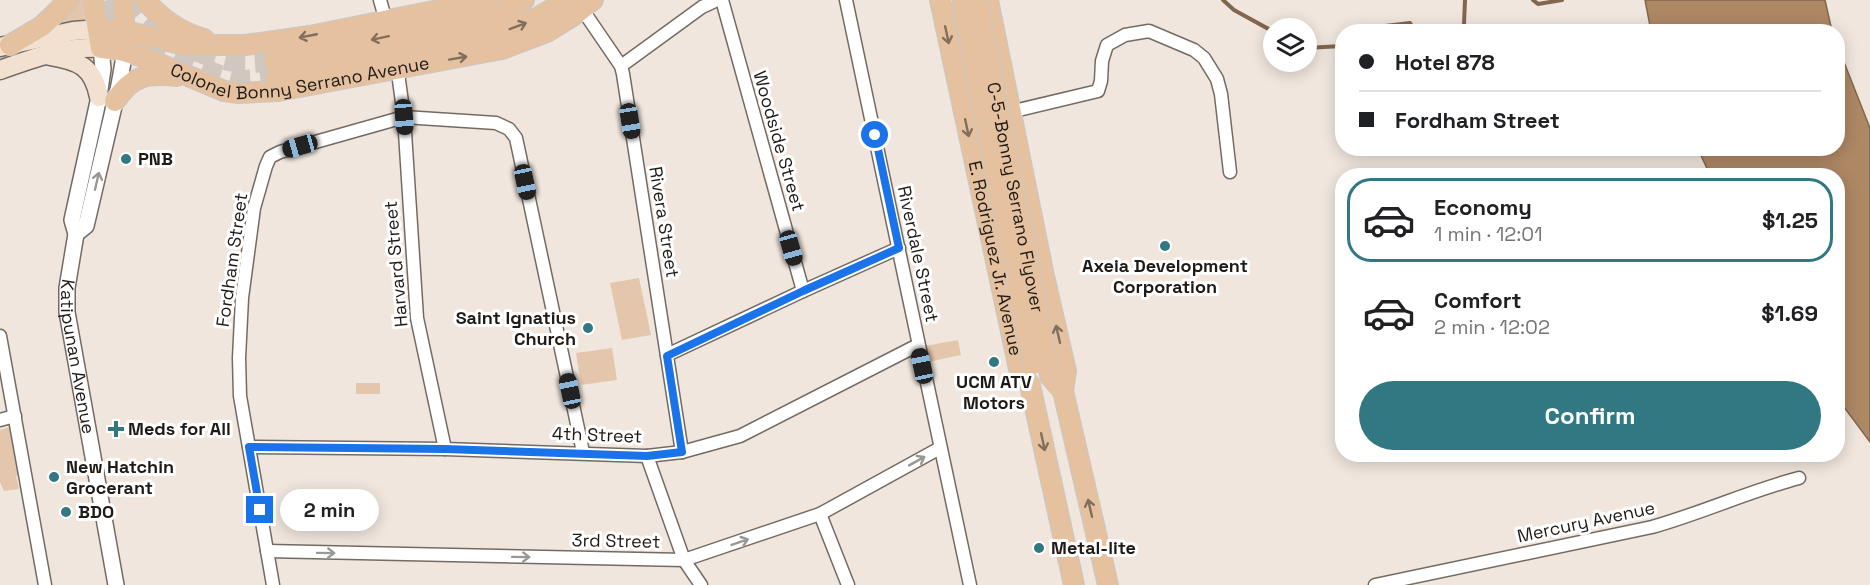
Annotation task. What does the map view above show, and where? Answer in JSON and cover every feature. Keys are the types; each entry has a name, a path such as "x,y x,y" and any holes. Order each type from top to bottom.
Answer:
{"main road":[{"path":"5,46 47,22 69,0"},
{"name":"Katipunan Avenue","path":"93,0 100,38"},
{"name":"Katipunan Avenue","path":"123,0 125,51"},
{"path":"145,0 161,17 183,31 204,39 245,45"},
{"name":"Colonel Bonny Serrano Avenue","path":"0,70 43,55 77,48 125,31 185,45 245,45 284,40 488,0"},
{"name":"E. Rodriguez Jr. Avenue","path":"940,0 1019,369 1030,385 1074,585"},
{"name":"C-5-Bonny Serrano Flyover","path":"962,0 1040,362 1063,391"},
{"name":"C-5-Bonny Serrano Flyover","path":"977,0 1040,362 1030,385"},
{"path":"988,0 1044,276 1066,371 1063,391 1108,585"},
{"name":"Colonel Bonny Serrano Avenue","path":"515,1 502,11 481,17 275,68 494,34 581,3"},
{"name":"Colonel Bonny Serrano Avenue","path":"5,46 73,31 100,38 125,51 224,91 266,92 502,49 540,35 581,3"},
{"path":"43,55 82,65 92,75 97,87 107,99 142,77 160,75 195,78"},
{"path":"954,71 999,59"}],"street":[{"path":"381,0 386,21"},
{"path":"621,66 702,7 717,0"},
{"name":"Woodside Street","path":"722,0 803,291"},
{"name":"Riverdale Street","path":"846,0 970,585"},
{"name":"Rivera Street","path":"581,3 621,66 682,452"},
{"path":"1010,112 1096,93 1100,88 1102,61 1107,45 1125,35 1149,31 1194,50 1204,58 1217,79 1221,93 1230,172"},
{"name":"Katipunan Avenue","path":"100,38 107,99"},
{"name":"Katipunan Avenue","path":"116,585 67,312 67,288 76,234 86,226 107,99 125,51"},
{"name":"Harvard Street","path":"398,74 404,117 417,318 445,449"},
{"name":"Fordham Street","path":"273,585 240,396 239,358 242,298 254,208 266,166 270,158 280,152 404,117 496,123 509,129 516,138 583,452"},
{"path":"667,356 899,248"},
{"path":"0,336 45,585"},
{"name":"4th Street","path":"249,447 583,452 647,456 682,452 740,436 918,345"},
{"path":"0,420 15,416"},
{"name":"3rd Street","path":"267,551 684,560 819,514 940,448"},
{"path":"647,456 684,560 701,585"},
{"name":"Mercury Avenue","path":"1375,585 1652,527 1692,516 1764,488 1799,478"},
{"path":"819,514 848,585"}],"shaded area":[{"path":"73,0 82,0 85,19 50,27"},
{"path":"1645,0 1825,0 1830,24 1650,24"},
{"path":"1845,65 1870,128 1870,442 1845,408 1845,168 1707,168 1701,156 1845,156"},
{"path":"639,278 651,335 622,340 610,283"},
{"path":"958,340 961,355 928,362 925,346"},
{"path":"612,348 617,380 581,385 576,353"},
{"path":"356,383 380,383 380,394 356,394"},
{"path":"9,427 19,474 16,476 19,489 4,491 0,482 0,430"}],"waterway":[{"path":"1223,0 1234,10 1263,26"},
{"path":"1464,24 1465,0"},
{"path":"1533,0 1538,4 1562,0"},
{"path":"1402,24 1411,24"},
{"path":"1317,47 1335,46"}],"tunnel":[{"path":"107,0 113,12 132,32 169,54 211,72 233,78 244,80 276,76"},
{"path":"125,0 140,20 152,30 194,51 239,63 274,60"}],"place":[{"name":"PNB","path":"126,159"},
{"name":"Axeia Development Corporation","path":"1165,246"},
{"name":"Saint Ignatius Church","path":"588,328"},
{"name":"UCM ATV Motors","path":"994,362"},
{"name":"Meds for All","path":"116,429"},
{"name":"New Hatchin Grocerant","path":"54,477"},
{"name":"BDO","path":"66,512"},
{"name":"Metal-lite","path":"1039,548"}],"route":[{"path":"260,510 249,447 583,452 647,456 682,452 667,356 899,248 875,135"}]}
